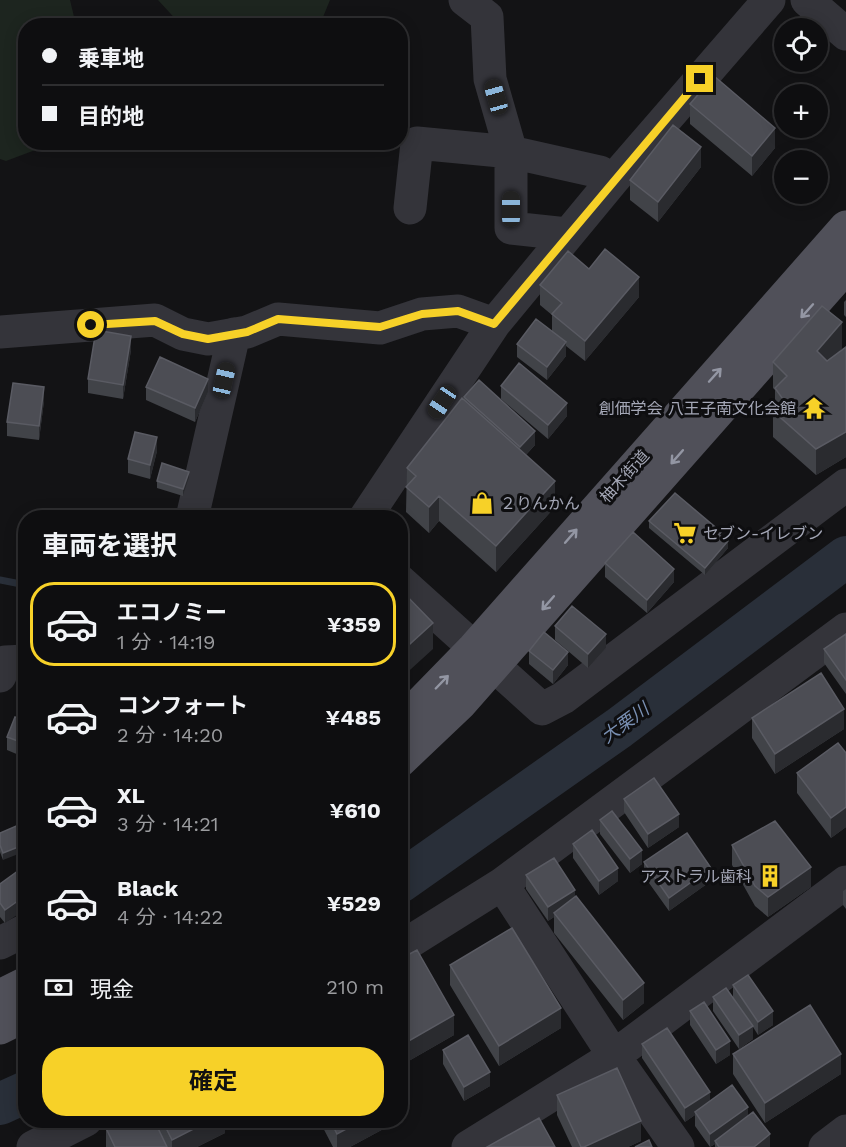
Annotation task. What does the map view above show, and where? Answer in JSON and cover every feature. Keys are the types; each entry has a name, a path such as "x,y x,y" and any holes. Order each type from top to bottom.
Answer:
{"main road":[{"name":"柚木街道","path":"408,753 460,704 484,657 846,227"},
{"name":"柚木街道","path":"408,718 484,657 846,267"},
{"path":"0,996 18,987"},
{"path":"0,1028 18,1019"}],"street":[{"path":"465,0 487,17 490,79 511,152 511,228 567,234"},
{"path":"370,510 494,324 567,234 769,0"},
{"path":"807,0 846,34"},
{"path":"410,208 417,143 511,152 600,172 613,180"},
{"path":"0,332 155,321 183,334 208,339 247,332 278,319 380,327 422,314 458,311 494,324"},
{"path":"194,510 234,334"},
{"path":"408,588 542,709 563,699 846,485"},
{"path":"408,943 502,884 846,629"},
{"path":"0,676 5,663 18,662"},
{"path":"468,1147 614,1056 846,882"},
{"path":"502,884 614,1056 678,1147"},
{"path":"0,943 18,934"},
{"path":"33,1147 70,1128"},
{"path":"825,1147 846,1131"}],"shaded area":[{"path":"0,0 70,0 74,18 18,18 18,150 35,150 6,161 0,159"},
{"path":"158,0 330,0 323,18 175,18"}],"building":[{"path":"714,76 774,129 752,156 690,104"},
{"path":"673,125 701,147 658,202 630,180"},
{"path":"605,249 639,277 585,341 552,314 562,303 540,285 568,251 589,269"},
{"name":"創価学会 八王子南文化会館","path":"822,306 842,322 817,351 827,361 846,347 846,432 816,449 773,411 785,402 775,388 787,376 773,362"},
{"path":"536,319 566,342 547,367 517,344"},
{"path":"96,330 131,336 123,385 88,379"},
{"path":"160,357 208,379 195,408 146,387"},
{"path":"519,363 567,403 548,425 501,386"},
{"path":"479,380 535,431 520,447 464,397"},
{"path":"13,383 44,387 39,426 7,422"},
{"path":"462,398 555,481 496,546 439,496 429,507 406,487 416,476 407,468"},
{"path":"135,432 157,437 150,465 128,459"},
{"path":"162,463 189,472 183,489 157,481"},
{"name":"セブン-イレブン","path":"675,493 721,532 719,535 728,541 705,568 649,521"},
{"path":"633,532 674,569 647,600 605,563"},
{"path":"408,597 433,623 408,646"},
{"path":"572,606 606,634 588,654 555,626"},
{"path":"544,632 568,652 553,670 529,651"},
{"path":"846,634 846,680 824,649"},
{"path":"821,673 844,709 775,754 752,718"},
{"path":"15,717 18,718 18,741 7,737"},
{"path":"838,743 846,753 846,807 831,818 797,773"},
{"path":"654,778 679,814 648,834 624,799"},
{"path":"612,811 642,850 630,859 600,820"},
{"path":"775,821 811,867 768,897 755,886 732,845"},
{"path":"18,825 18,847 3,853 0,833"},
{"path":"592,830 618,868 599,881 573,844"},
{"path":"687,833 711,868 669,898 644,862"},
{"path":"554,858 575,890 548,907 526,875"},
{"path":"18,871 18,901 5,910 0,903 0,884"},
{"path":"576,896 644,983 623,1000 554,913"},
{"path":"512,928 561,1008 499,1046 450,965"},
{"path":"417,950 454,1015 408,1041 408,955"},
{"path":"748,975 773,1011 758,1022 733,985"},
{"path":"726,988 753,1026 739,1035 713,997"},
{"path":"704,1002 730,1041 716,1050 690,1011"},
{"path":"810,1005 841,1054 765,1103 733,1054"},
{"path":"667,1028 710,1092 685,1108 642,1044"},
{"path":"468,1035 490,1072 464,1087 443,1050"},
{"path":"617,1068 641,1121 581,1147 557,1095"},
{"path":"732,1085 748,1107 710,1134 695,1112"},
{"path":"753,1112 770,1134 754,1147 719,1147 715,1141"},
{"path":"539,1118 555,1147 487,1147"},
{"path":"106,1128 158,1128 167,1147 115,1147"},
{"path":"166,1128 195,1128 172,1140"},
{"path":"334,1128 348,1128 337,1134"},
{"path":"649,1140 652,1147 635,1147"}],"waterway":[{"name":"大栗川","path":"408,876 619,728 846,557"},
{"path":"0,580 18,583"},
{"name":"大栗川","path":"0,1104 18,1096"}],"place":[{"name":"創価学会 八王子南文化会館","path":"814,408"},
{"name":"２りんかん","path":"482,503"},
{"name":"セブン-イレブン","path":"685,533"},
{"name":"アストラル歯科","path":"770,876"}],"route":[{"path":"91,325 155,321 183,334 208,339 247,332 278,319 380,327 422,314 458,311 494,324 700,79"}]}
